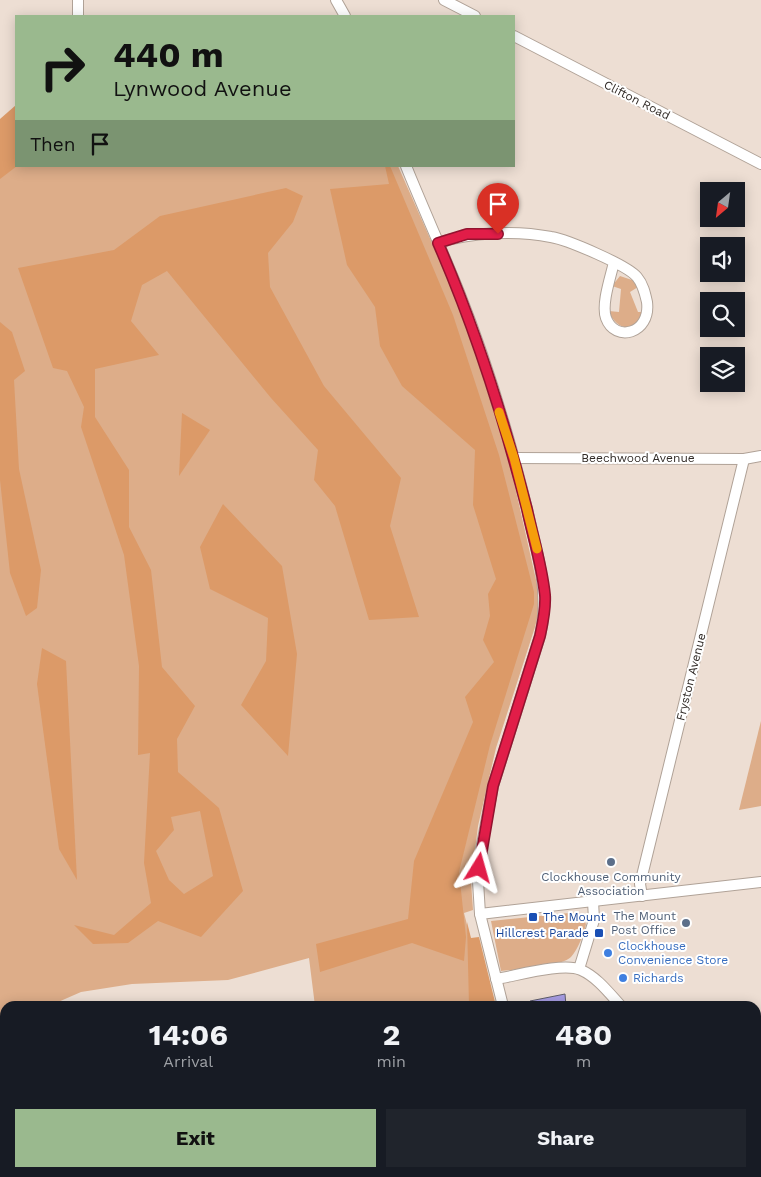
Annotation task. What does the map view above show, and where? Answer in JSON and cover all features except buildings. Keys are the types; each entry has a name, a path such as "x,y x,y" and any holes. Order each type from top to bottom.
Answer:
{"street":[{"path":"78,0 78,15"},
{"path":"336,0 344,15"},
{"path":"444,0 473,15"},
{"name":"Clifton Road","path":"515,37 761,164"},
{"path":"406,167 479,347 514,458 537,546 545,595 545,613 493,786 480,855 478,881 480,914 502,1001"},
{"path":"438,243 467,234 552,237 614,262 637,276 645,291 648,310 645,321 640,328 628,333 615,329 606,318 606,298 614,262"},
{"name":"Beechwood Avenue","path":"514,458 744,459 761,456"},
{"name":"Fryston Avenue","path":"642,896 640,884 744,459"},
{"path":"480,914 761,882"},
{"path":"579,969 594,920 592,901"},
{"path":"496,979 562,968 579,969 595,978 616,1001"}],"shaded area":[{"path":"15,106 16,167 0,179 0,119"},
{"path":"0,124 15,167 398,167 463,313 509,460 541,602 535,627 496,748 478,826 471,882 473,910 464,913 487,1001 314,1001 309,958 228,980 132,984 81,992 60,1001 0,1001"},
{"path":"385,167 390,167 453,315 499,455 534,592 534,604 490,745 459,872 466,937 464,961 412,943 320,972 316,944 408,919 414,861 473,722 465,697 494,662 483,640 490,616 488,594 496,579 473,505 475,450 402,386 380,346 375,307 347,265 330,189 389,184"},
{"path":"286,188 303,196 293,222 268,253 270,287 324,386 401,478 390,526 419,617 369,620 335,506 314,480 318,450 271,398 167,271 142,285 131,321 159,355 95,369 95,417 129,470 129,527 151,570 162,667 195,706 177,739 178,772 219,808 243,891 201,937 158,921 128,943 93,944 74,925 114,935 151,903 144,863 150,753 138,755 139,666 124,555 81,427 84,407 67,371 53,368 18,268 114,250 160,216","holes":["200,811 213,876 184,894 169,880 156,851 174,830 171,817"]},
{"path":"620,276 635,281 638,287 630,292 638,312 643,312 636,324 631,327 621,326 616,323 609,311 619,312 621,289 612,286"},
{"path":"0,322 12,332 25,371 14,380 19,469 41,570 37,608 26,616 10,573 0,480"},
{"path":"182,413 210,430 179,476"},
{"path":"223,504 282,566 297,654 288,756 241,705 266,661 268,618 210,589 200,547"},
{"path":"42,648 66,661 77,880 59,849 37,684"},
{"path":"761,721 761,806 739,810"},
{"path":"579,912 586,924 576,950 571,957 549,965 501,971 491,921"},
{"path":"467,922 471,938 479,937 495,1001 469,1001"}],"slow traffic":[{"path":"499,412 514,458 537,549"}],"place":[{"name":"Clockhouse Community Association","path":"611,862"},
{"name":"The Mount","path":"533,917"},
{"name":"The Mount Post Office","path":"686,923"},
{"name":"Hillcrest Parade","path":"599,933"},
{"name":"Clockhouse Convenience Store","path":"608,953"},
{"name":"Richards","path":"623,978"}],"route":[{"path":"479,868 493,786 540,636 545,613 545,595 537,546 514,458 479,347 438,243 467,234 498,234"}]}
